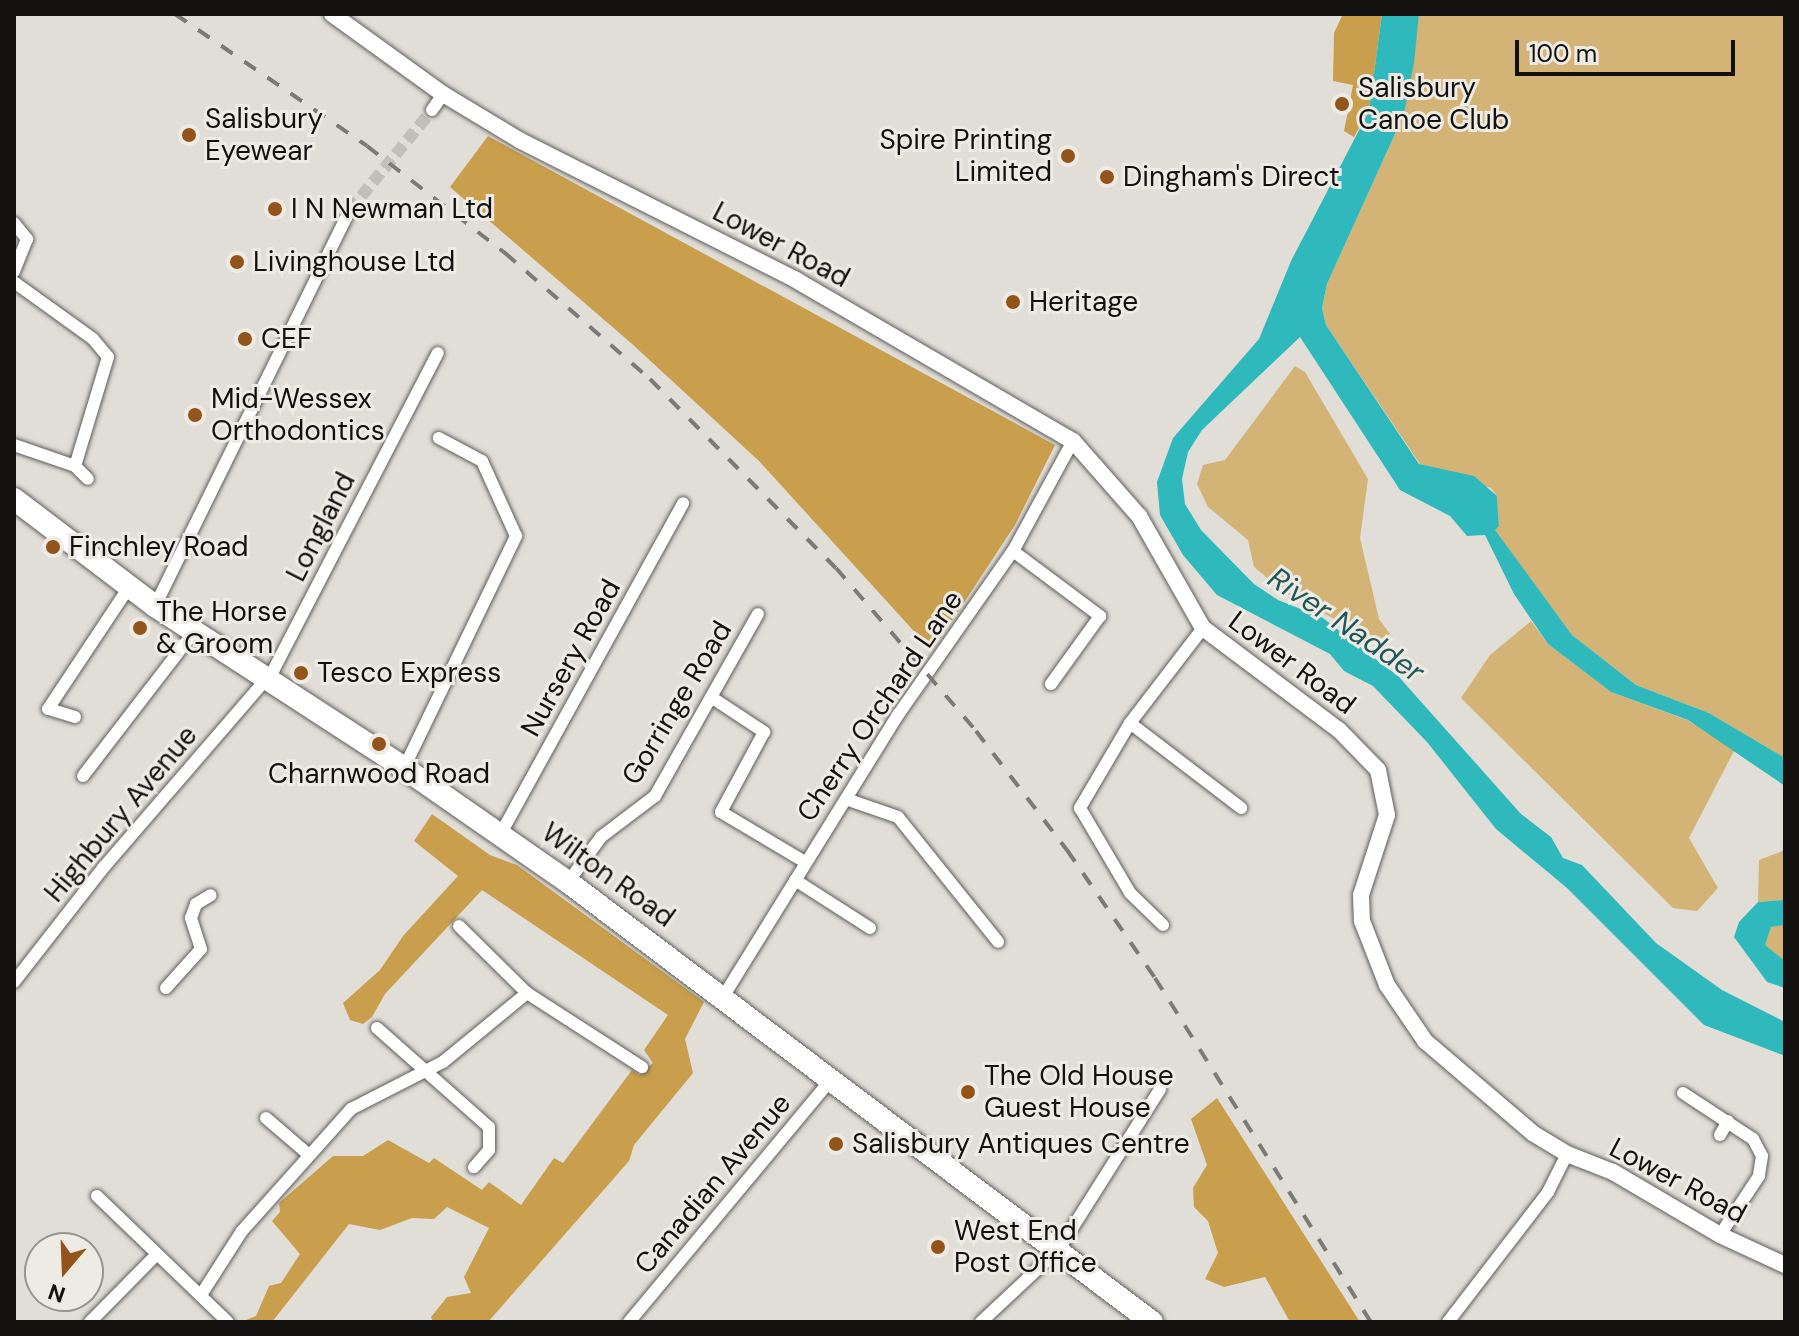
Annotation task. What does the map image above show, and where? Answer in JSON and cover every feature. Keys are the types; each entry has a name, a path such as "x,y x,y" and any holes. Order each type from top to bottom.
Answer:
{"highway":[{"name":"Wilton Road","path":"14,499 193,633 404,768 568,882 833,1077 1152,1322"}],"street":[{"name":"Lower Road","path":"332,14 443,94 521,141 796,280 1073,441 1139,516 1203,628 1367,753 1386,793 1387,815 1361,895 1362,921 1387,985 1425,1041 1534,1134 1567,1154 1613,1172 1720,1235 1785,1265"},
{"path":"432,110 443,94"},
{"path":"155,606 350,210"},
{"path":"14,223 27,239 14,272"},
{"path":"14,282 93,339 108,357 75,466"},
{"name":"Longland","path":"267,679 438,353"},
{"path":"404,768 516,536 482,461 439,438"},
{"name":"Cherry Orchard Lane","path":"723,997 805,862 1013,551 1073,441"},
{"path":"14,445 75,466 88,479"},
{"name":"Nursery Road","path":"500,835 683,503"},
{"path":"1013,551 1100,616 1051,684"},
{"path":"75,717 48,709 129,587"},
{"name":"Gorringe Road","path":"568,882 601,837 655,796 758,614"},
{"path":"1163,925 1130,893 1080,808 1130,723 1203,628"},
{"path":"83,776 193,633"},
{"name":"Highbury Avenue","path":"14,982 104,867 267,679"},
{"path":"711,697 764,732 721,812 805,862"},
{"path":"1130,723 1241,808"},
{"path":"846,799 898,817 998,942"},
{"path":"795,880 870,928"},
{"path":"166,988 201,949 191,918 196,904 211,895"},
{"path":"459,926 527,993 642,1067"},
{"path":"201,1295 242,1231 351,1109 427,1070 478,1037 527,993"},
{"path":"377,1028 489,1127 489,1150 474,1167"},
{"name":"Canadian Avenue","path":"629,1322 833,1077"},
{"path":"981,1322 1059,1249 1160,1089"},
{"path":"1683,1093 1753,1139 1762,1162 1759,1176 1720,1235"},
{"path":"266,1118 308,1154"},
{"path":"1720,1135 1728,1121"},
{"path":"1448,1322 1548,1192 1567,1154"},
{"path":"97,1196 228,1322"},
{"path":"90,1322 157,1254"},
{"path":"1458,1312 1470,1322"}],"shaded area":[{"path":"1343,14 1382,14 1369,111 1354,137 1344,131 1353,85 1333,81 1334,33"},
{"path":"1419,14 1785,14 1785,758 1709,713 1636,685 1572,635 1494,530 1499,526 1497,496 1491,488 1420,464 1326,325 1322,308 1327,284 1404,114"},
{"path":"488,136 1055,445 1015,525 932,651 759,461 631,343 450,187"},
{"path":"1295,366 1305,372 1368,479 1360,538 1379,619 1390,634 1378,642 1287,594 1254,567 1248,540 1208,507 1197,484 1203,465 1225,460"},
{"path":"1531,621 1548,644 1611,692 1687,720 1735,749 1689,838 1718,888 1697,911 1673,908 1461,698 1490,655"},
{"path":"432,814 490,855 517,865 704,1002 685,1039 693,1073 634,1145 629,1161 488,1322 433,1322 431,1317 447,1297 471,1293 464,1277 489,1228 447,1207 434,1219 412,1218 380,1230 349,1224 272,1322 241,1322 256,1316 269,1286 281,1283 300,1254 272,1221 280,1212 279,1203 333,1156 363,1156 388,1140 429,1163 434,1158 482,1190 489,1182 521,1205 554,1158 563,1163 632,1070 639,1075 653,1063 644,1050 668,1015 482,890 385,994 372,1017 363,1024 350,1020 343,1003 380,970 403,936 458,876 414,841"},
{"path":"1785,850 1785,900 1758,902 1759,860"},
{"path":"1785,925 1785,961 1764,945 1771,927"},
{"path":"1217,1098 1360,1322 1290,1322 1265,1277 1224,1287 1205,1279 1218,1253 1208,1221 1194,1207 1193,1188 1207,1165 1191,1119"}],"water":[{"path":"1382,14 1419,14 1414,63 1404,114 1327,284 1322,308 1326,325 1419,464 1474,476 1497,496 1499,526 1495,530 1572,635 1636,685 1709,713 1785,758 1785,786 1688,720 1611,692 1548,644 1514,594 1485,535 1467,536 1450,516 1400,490 1300,337 1202,430 1188,452 1182,479 1185,504 1201,530 1254,584 1278,600 1323,618 1399,677 1521,814 1551,837 1563,858 1582,865 1656,943 1722,990 1785,1022 1785,1056 1704,1025 1567,888 1496,829 1427,742 1373,686 1344,671 1330,654 1217,595 1183,555 1160,515 1157,482 1173,438 1259,339 1291,261 1369,111"},
{"path":"1785,900 1785,925 1771,927 1765,945 1785,961 1785,988 1767,982 1734,937 1739,922 1758,902"}],"tunnel":[{"path":"350,210 432,110"}],"railway":[{"path":"175,14 367,146 505,253 650,379 836,568 976,731 1067,850 1155,978 1371,1322"}],"place":[{"name":"Salisbury Canoe Club","path":"1342,104"},
{"name":"Salisbury Eyewear","path":"189,135"},
{"name":"Spire Printing Limited","path":"1068,156"},
{"name":"Dingham's Direct","path":"1107,177"},
{"name":"I N Newman Ltd","path":"275,209"},
{"name":"Livinghouse Ltd","path":"237,262"},
{"name":"Heritage","path":"1013,302"},
{"name":"CEF","path":"245,339"},
{"name":"Mid-Wessex Orthodontics","path":"195,415"},
{"name":"Finchley Road","path":"53,547"},
{"name":"The Horse & Groom","path":"140,628"},
{"name":"Tesco Express","path":"301,673"},
{"name":"Charnwood Road","path":"379,744"},
{"name":"The Old House Guest House","path":"968,1092"},
{"name":"Salisbury Antiques Centre","path":"836,1144"},
{"name":"West End Post Office","path":"938,1247"}],"water label":[{"name":"River Nadder","path":"1346,625"}]}
